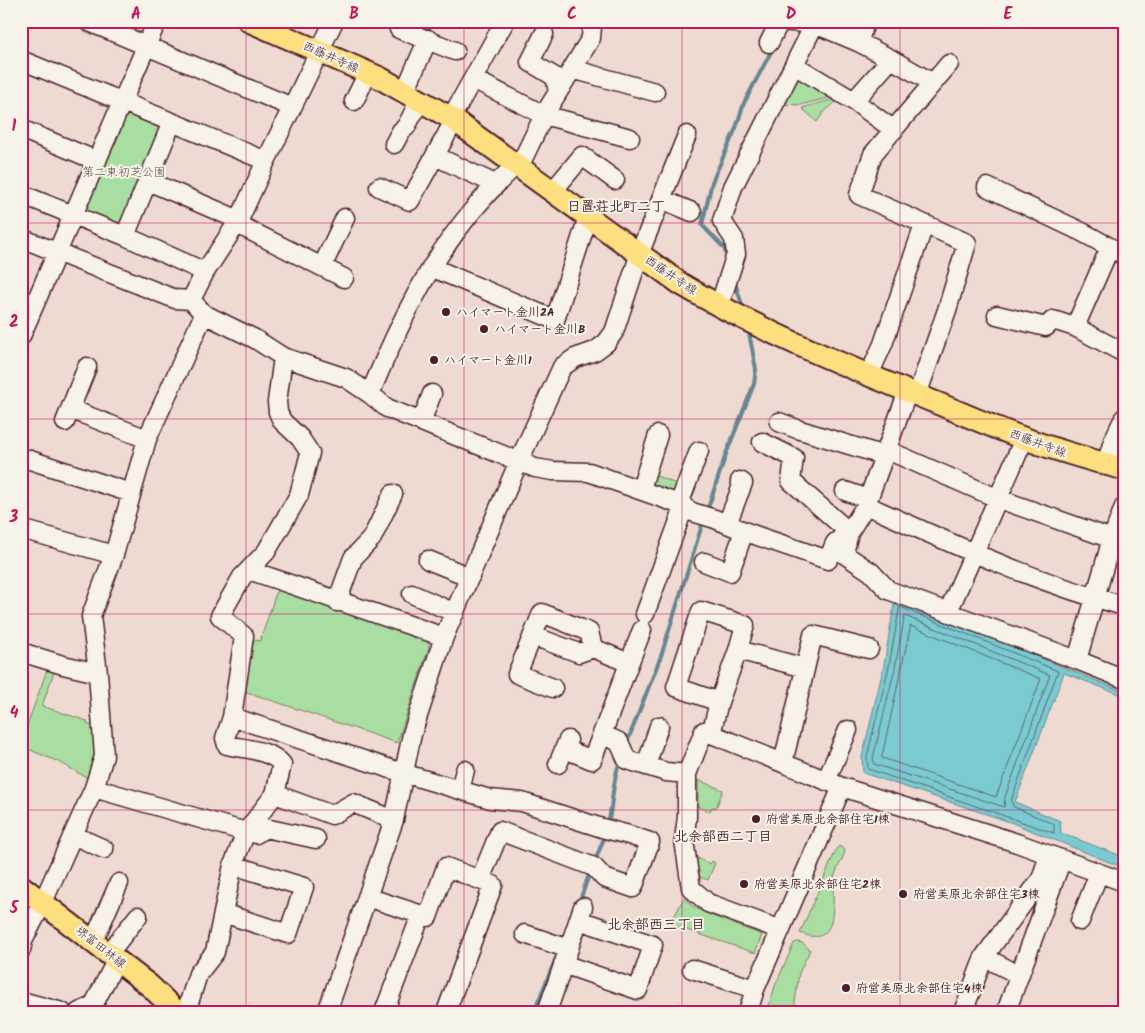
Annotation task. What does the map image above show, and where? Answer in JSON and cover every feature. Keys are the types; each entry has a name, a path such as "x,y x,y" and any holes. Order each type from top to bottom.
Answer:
{"main road":[{"name":"西藤井寺線","path":"249,21 368,72 453,120 681,284 719,307 766,330 869,375 1024,439 1115,467"},
{"name":"堺富田林線","path":"21,886 113,956 150,986 177,1012"}],"street":[{"path":"87,21 292,107"},
{"path":"21,336 157,21"},
{"path":"191,300 204,272 238,222 334,21"},
{"path":"370,394 401,323 431,267 458,227 495,184 517,166 544,115 591,38 592,26 589,21"},
{"path":"769,43 781,21 815,23 858,42 933,83"},
{"path":"858,42 866,21"},
{"path":"379,187 410,201 504,22"},
{"path":"719,307 736,254 734,239 722,220 733,187 815,23"},
{"path":"399,29 455,51"},
{"path":"544,34 530,62 555,77 558,92"},
{"path":"394,144 400,131 406,127 428,39"},
{"path":"854,101 891,59"},
{"path":"21,60 266,161"},
{"path":"949,64 874,154 858,195 967,243 947,310 867,502 849,532 844,554 871,572 888,590 1124,679"},
{"path":"794,65 854,101 894,130"},
{"path":"572,69 655,92"},
{"path":"354,101 368,72"},
{"path":"473,79 544,115 630,138"},
{"path":"125,236 172,122"},
{"path":"21,129 96,161"},
{"path":"327,1012 394,820 412,734 444,637 518,462 562,367 575,358 595,352 606,343 614,332 640,255 687,135"},
{"path":"435,156 495,184"},
{"path":"553,191 582,156 615,180"},
{"path":"148,180 238,222 344,278"},
{"path":"987,187 1117,251 1075,327"},
{"path":"21,194 125,236 204,272"},
{"path":"661,199 692,212"},
{"path":"431,267 555,320 588,217"},
{"path":"322,267 345,218"},
{"path":"869,375 883,344 924,225"},
{"path":"21,238 175,299 191,300 204,314 255,339 284,357 346,378 387,408 488,448 518,462 535,468 589,472 681,505 692,512 828,560 836,543 849,532"},
{"path":"21,950 23,941 43,902 94,788 104,756 92,616 114,555 148,439 204,314"},
{"path":"997,315 1046,327 1054,320 1075,327 1124,352"},
{"path":"186,1012 198,974 215,952 233,865 246,832 275,794 282,764 278,759 265,754 228,745 225,738 232,716 244,636 220,616 242,577 266,552 299,495 310,453 300,438 282,421 278,412 276,402 284,357"},
{"path":"87,367 68,415 148,439"},
{"path":"421,422 432,394"},
{"path":"1115,467 1112,441 1124,418"},
{"path":"779,422 797,429 886,453 1115,547"},
{"path":"641,490 658,435"},
{"path":"948,612 1024,439"},
{"path":"762,442 794,458 791,482 849,532"},
{"path":"564,751 592,760 644,622 699,451"},
{"path":"21,457 131,493"},
{"path":"727,524 743,483 740,482"},
{"path":"845,491 974,554 1095,598 1124,606"},
{"path":"337,602 354,558 372,538 393,494"},
{"path":"1077,660 1095,598 1115,547 1124,507"},
{"path":"21,530 114,555"},
{"path":"704,562 730,572 744,531"},
{"path":"428,560 470,577"},
{"path":"249,570 337,602 444,637"},
{"path":"412,594 455,613"},
{"path":"711,734 719,702 745,625 701,611 676,687 719,702"},
{"path":"553,688 514,680 542,613 589,632 593,648"},
{"path":"783,763 813,635 869,649"},
{"path":"533,636 579,653 593,648 629,663"},
{"path":"738,650 806,668"},
{"path":"21,652 98,673"},
{"path":"232,716 403,773 490,799 522,802 650,842 633,888 604,878 594,867 500,831 480,880"},
{"path":"646,766 659,726"},
{"path":"748,1012 781,930 834,784 848,730"},
{"path":"781,930 708,903 691,888 684,840 687,817 687,774 704,731 834,784 1055,857 1124,882"},
{"path":"602,734 619,742 627,760 666,772 687,774"},
{"path":"460,790 465,770"},
{"path":"94,788 246,832 256,834 265,828 316,839"},
{"path":"275,794 332,815 353,803 394,820"},
{"path":"73,835 104,849"},
{"path":"963,1012 984,957 1055,857"},
{"path":"1006,1012 1055,857"},
{"path":"223,913 288,934 304,887 233,865"},
{"path":"367,897 428,917 446,867 493,885 446,1012"},
{"path":"1080,921 1099,873"},
{"path":"91,939 98,931 119,883"},
{"path":"525,934 564,951 638,990 654,946 581,914 564,951 551,1010"},
{"path":"384,1012 420,915"},
{"path":"78,1012 93,1006 113,956 138,916"},
{"path":"984,957 1019,975"},
{"path":"692,968 756,989"},
{"path":"21,1001 62,1012"}],"green space":[{"path":"797,76 832,97 801,105 780,104"},
{"path":"834,99 837,101 823,113 817,122 802,108"},
{"name":"第二東初芝公園","path":"131,114 163,128 124,227 86,211 126,115"},
{"path":"652,474 681,486 675,494 649,483"},
{"path":"277,590 427,641 429,647 397,743 244,691 254,640 260,641"},
{"path":"48,667 55,669 42,706 87,721 88,725 97,725 99,739 91,780 61,763 21,746"},
{"path":"698,780 723,790 716,808 712,807 710,811 698,807"},
{"path":"839,846 845,850 834,879 833,910 828,929 822,935 813,936 800,933 836,850"},
{"path":"695,857 710,864 712,861 715,863 708,880 700,877"},
{"path":"685,896 691,905 705,913 762,935 755,953 672,925"},
{"path":"794,943 804,944 810,950 799,973 795,1002 796,1012 767,1012 775,986"}],"water":[{"path":"899,600 1124,692 1124,696 1064,673 1015,802 1060,821 1061,833 1124,857 1124,868 1010,822 863,773 862,757 884,665 894,605"}],"waterway":[{"path":"728,259 724,248 702,225 712,182 736,128 744,103 773,48"},
{"path":"734,279 743,308"},
{"path":"707,511 726,454 754,384 756,369 749,333"},
{"path":"626,745 661,656 702,525"},
{"path":"608,824 619,764"},
{"path":"595,861 606,833"},
{"path":"579,903 590,872"},
{"path":"534,1012 556,958"}],"place":[{"name":"ハイマート金川2A","path":"446,312"},
{"name":"ハイマート金川B","path":"484,329"},
{"name":"ハイマート金川1","path":"434,360"},
{"name":"府営美原北余部住宅1棟","path":"756,819"},
{"name":"府営美原北余部住宅2棟","path":"744,884"},
{"name":"府営美原北余部住宅3棟","path":"903,894"},
{"name":"府営美原北余部住宅4棟","path":"846,988"}],"district":[{"name":"日置荘北町二丁","path":"616,206"},
{"name":"北余部西二丁目","path":"723,836"},
{"name":"北余部西三丁目","path":"656,924"}]}
